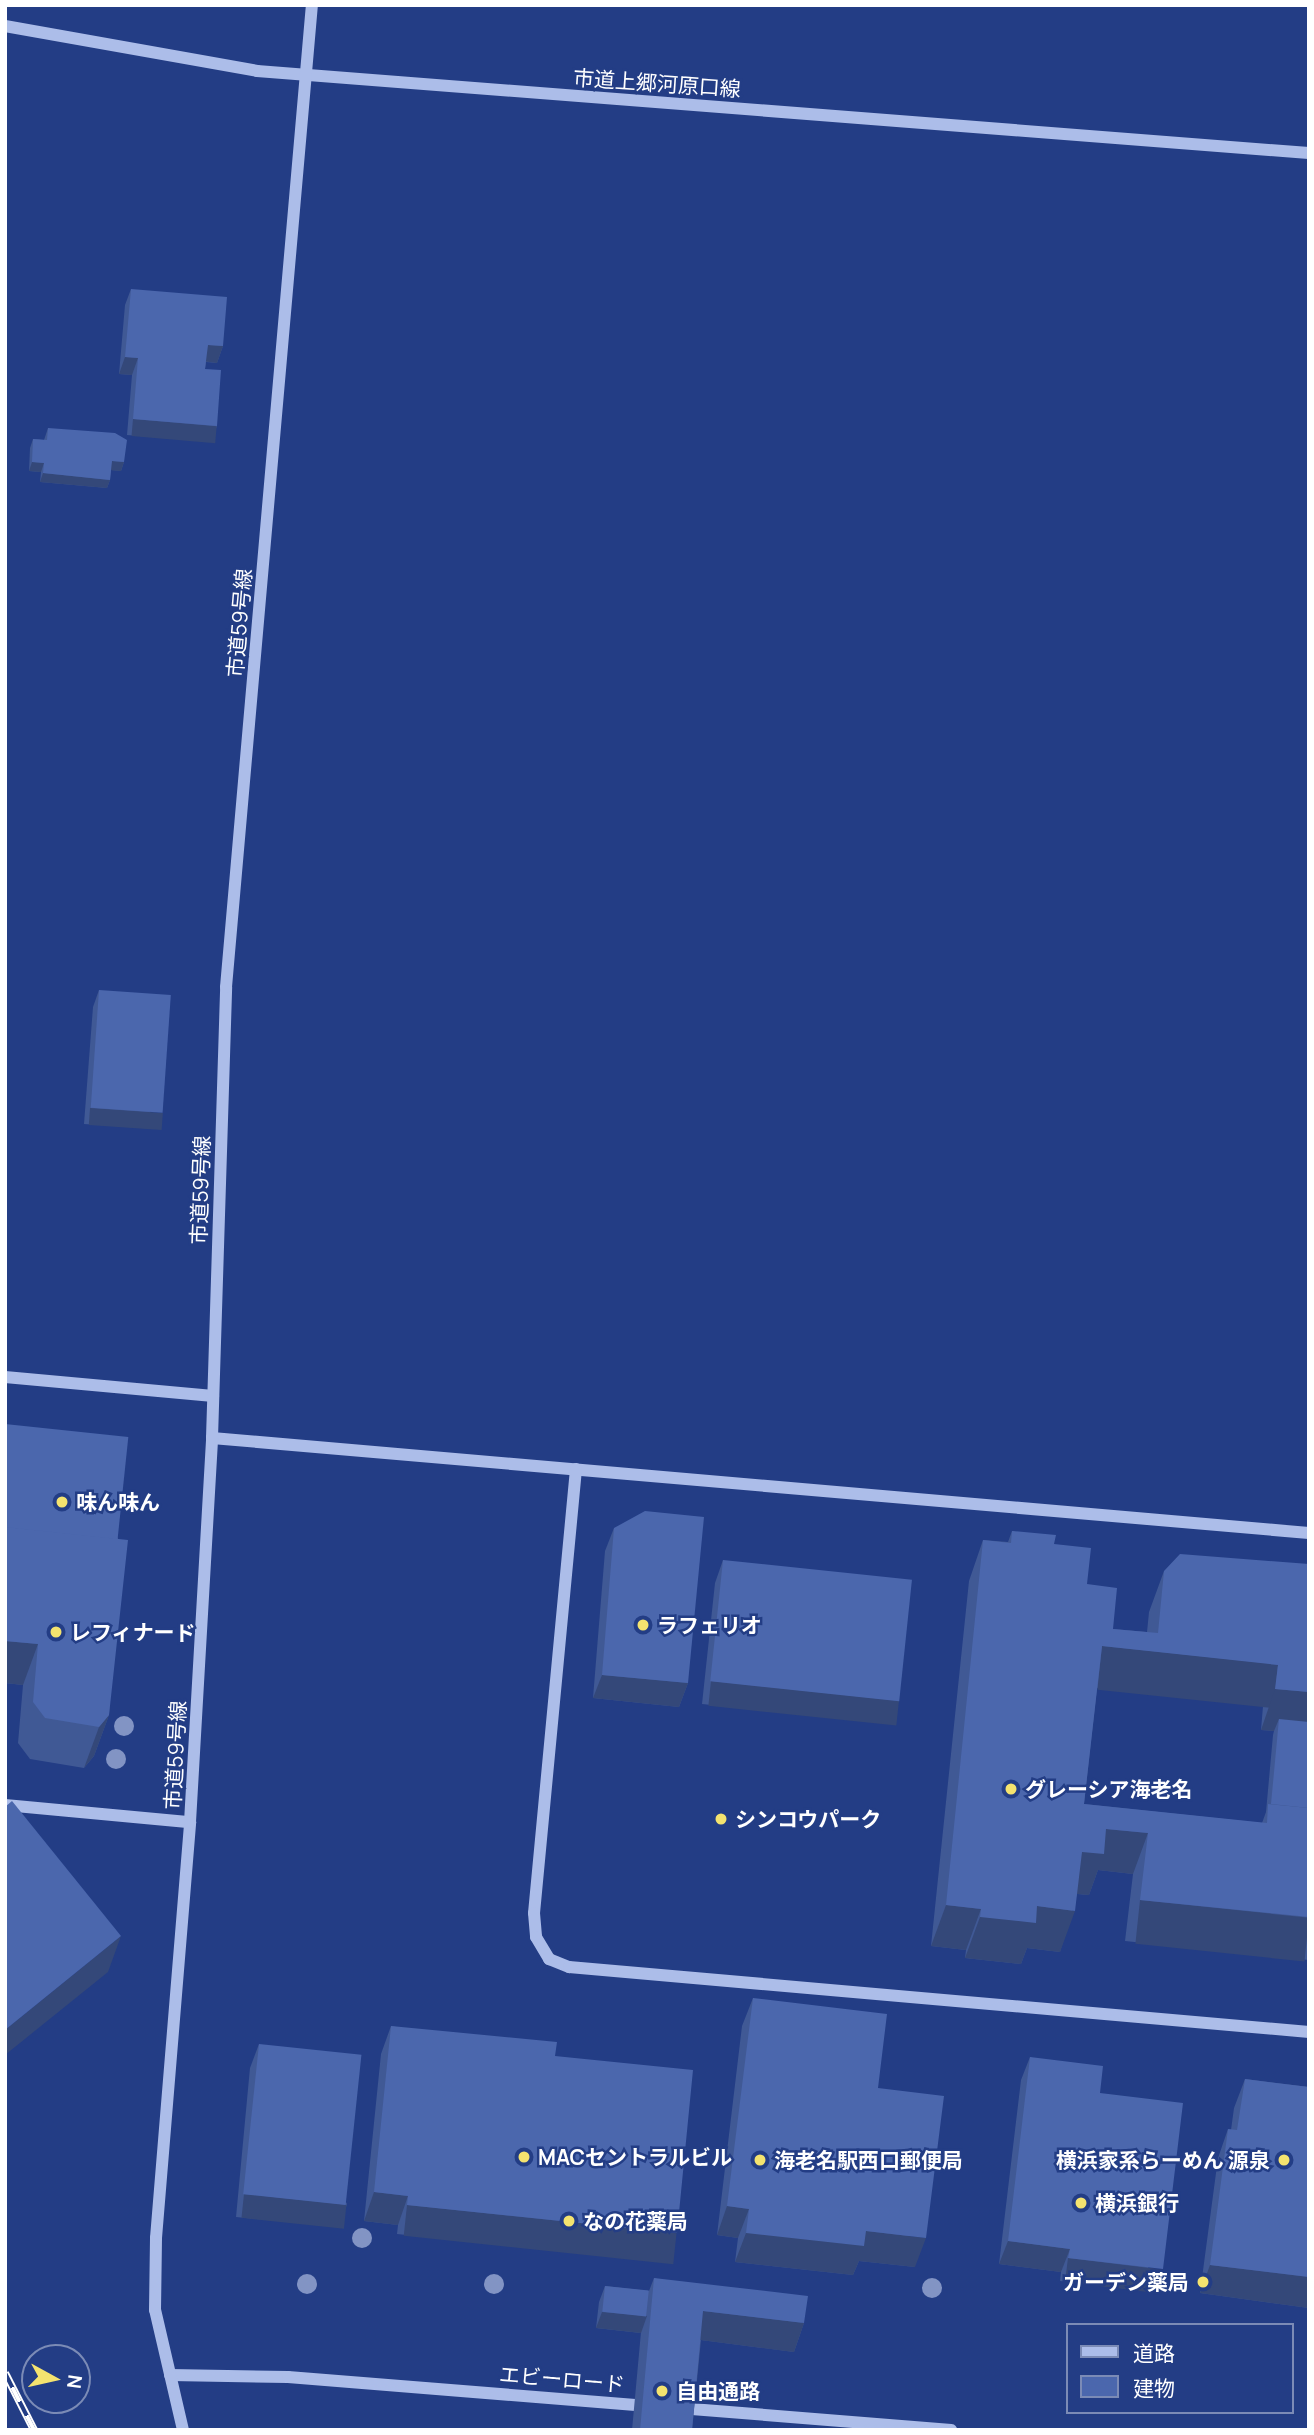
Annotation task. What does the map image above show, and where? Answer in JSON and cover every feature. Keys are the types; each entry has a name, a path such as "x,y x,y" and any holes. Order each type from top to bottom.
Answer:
{"street":[{"name":"市道59号線","path":"183,2430 153,2286 190,1822 212,1438 226,987 313,5"},
{"name":"市道上郷河原口線","path":"5,26 306,75 1309,153"},
{"path":"5,1377 213,1396"},
{"path":"212,1438 1309,1533"},
{"path":"576,1469 534,1913 536,1937 549,1959 569,1967 1309,2032"},
{"path":"5,1805 190,1822"},
{"name":"エビーロード","path":"170,2375 339,2381 951,2430"}],"building":[{"path":"131,289 227,297 223,346 208,345 205,369 221,370 217,426 133,419 138,358 125,357"},
{"path":"48,428 115,433 127,440 124,462 112,461 110,480 43,473 44,463 32,462 33,439 47,440"},
{"path":"99,990 171,995 163,1113 91,1108"},
{"name":"味ん味ん","path":"5,1424 128,1437 118,1539 5,1528"},
{"name":"ラフェリオ","path":"645,1511 704,1517 688,1683 602,1675 614,1528"},
{"name":"レフィナード","path":"5,1527 128,1540 109,1715 99,1727 45,1718 33,1702 38,1644 5,1641"},
{"name":"グレーシア海老名","path":"1012,1531 1056,1535 1054,1544 1091,1548 1087,1584 1117,1588 1113,1629 1158,1633 1164,1571 1180,1554 1309,1564 1309,1692 1275,1689 1278,1665 1102,1646 1084,1804 1267,1823 1268,1804 1309,1808 1309,1917 1140,1900 1148,1833 1106,1829 1104,1854 1082,1852 1075,1911 1037,1906 1036,1923 980,1917 981,1909 946,1905 983,1540 1011,1543"},
{"path":"723,1560 912,1580 899,1701 710,1681"},
{"path":"1279,1719 1309,1722 1309,1808 1271,1804"},
{"path":"12,1801 121,1936 5,2030 5,1807"},
{"path":"753,1998 887,2014 878,2088 944,2096 926,2238 866,2231 864,2246 746,2233 749,2209 727,2206"},
{"name":"MACセントラルビル","path":"391,2026 557,2042 555,2056 693,2070 677,2233 407,2205 408,2196 374,2192"},
{"path":"259,2044 361,2055 346,2205 243,2194"},
{"path":"1030,2057 1103,2066 1100,2093 1183,2103 1163,2269 1068,2258 1070,2249 1008,2241"},
{"path":"1245,2079 1309,2087 1309,2277 1210,2265 1228,2129 1237,2130"},
{"path":"654,2278 808,2296 804,2323 703,2311 692,2430 640,2430"},
{"path":"605,2286 649,2291 646,2316 602,2312"}],"railway":[{"path":"5,2373 34,2430"}],"place":[{"name":"味ん味ん","path":"62,1502"},
{"name":"ラフェリオ","path":"643,1625"},
{"name":"レフィナード","path":"56,1632"},
{"name":"グレーシア海老名","path":"1011,1789"},
{"name":"シンコウパーク","path":"721,1819"},
{"name":"MACセントラルビル","path":"524,2157"},
{"name":"海老名駅西口郵便局","path":"760,2160"},
{"name":"横浜家系らーめん 源泉","path":"1284,2160"},
{"name":"横浜銀行","path":"1081,2203"},
{"name":"なの花薬局","path":"569,2221"},
{"name":"ガーデン薬局","path":"1203,2282"},
{"name":"自由通路","path":"662,2391"}]}
